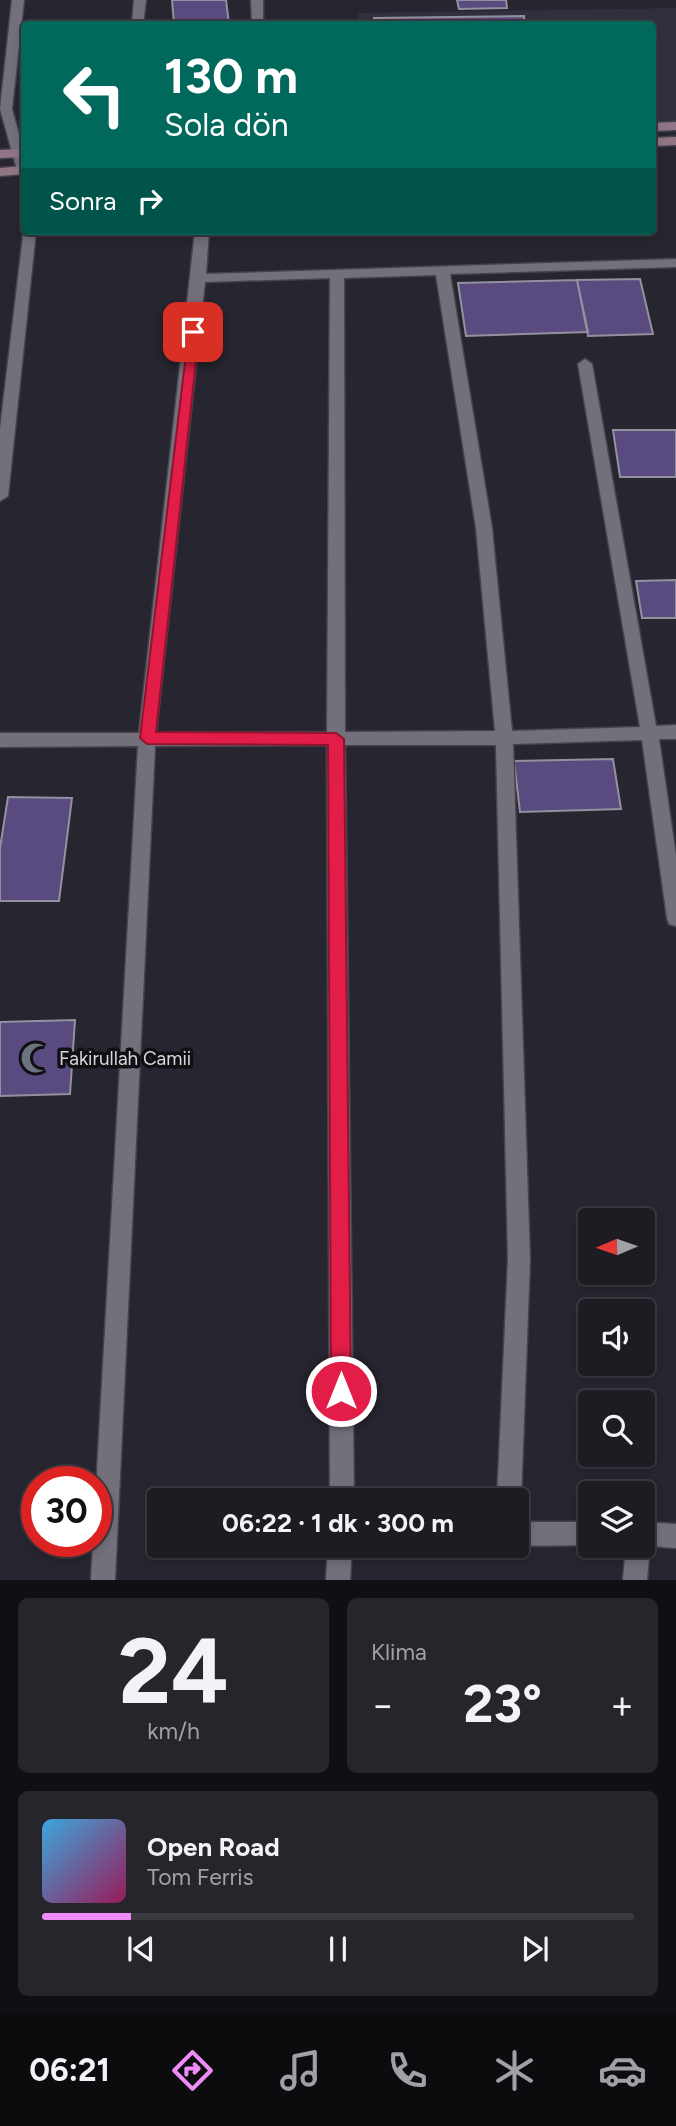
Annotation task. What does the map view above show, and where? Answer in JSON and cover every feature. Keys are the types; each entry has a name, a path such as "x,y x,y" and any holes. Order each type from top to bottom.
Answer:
{"main road":[{"path":"656,127 676,126"},
{"path":"656,142 676,141"},
{"path":"0,154 21,153"},
{"path":"0,172 21,171"}],"street":[{"path":"18,0 6,109 21,153"},
{"path":"138,21 140,0"},
{"path":"257,0 258,21"},
{"path":"0,496 29,235"},
{"path":"103,1580 147,738 202,235"},
{"path":"199,278 676,264"},
{"path":"442,269 484,528 504,738 519,1259 509,1488"},
{"path":"337,272 336,739 342,1488"},
{"path":"586,364 649,732 676,918"},
{"path":"0,740 504,738 676,732"},
{"path":"529,1534 578,1534"},
{"path":"655,1535 676,1536"},
{"path":"338,1580 339,1558"},
{"path":"635,1580 637,1558"}],"shaded area":[{"path":"676,8 676,122 656,123 656,21 359,21 358,13"}],"building":[{"path":"172,0 226,0 229,21 174,21"},
{"path":"457,0 506,0 507,8 459,9"},
{"path":"524,16 525,21 374,21 374,18"},
{"path":"640,279 653,334 588,336 577,280"},
{"path":"577,280 588,332 466,336 458,283"},
{"path":"613,430 676,430 676,477 620,477"},
{"path":"676,580 676,618 642,618 636,581"},
{"path":"613,759 621,809 520,812 514,761"},
{"path":"8,797 72,798 59,901 0,901 0,848"},
{"name":"Fakirullah Camii","path":"75,1020 70,1094 0,1096 0,1022"}],"place":[{"name":"Fakirullah Camii","path":"36,1058"}],"route":[{"path":"193,332 147,738 336,739 341,1391"}]}
